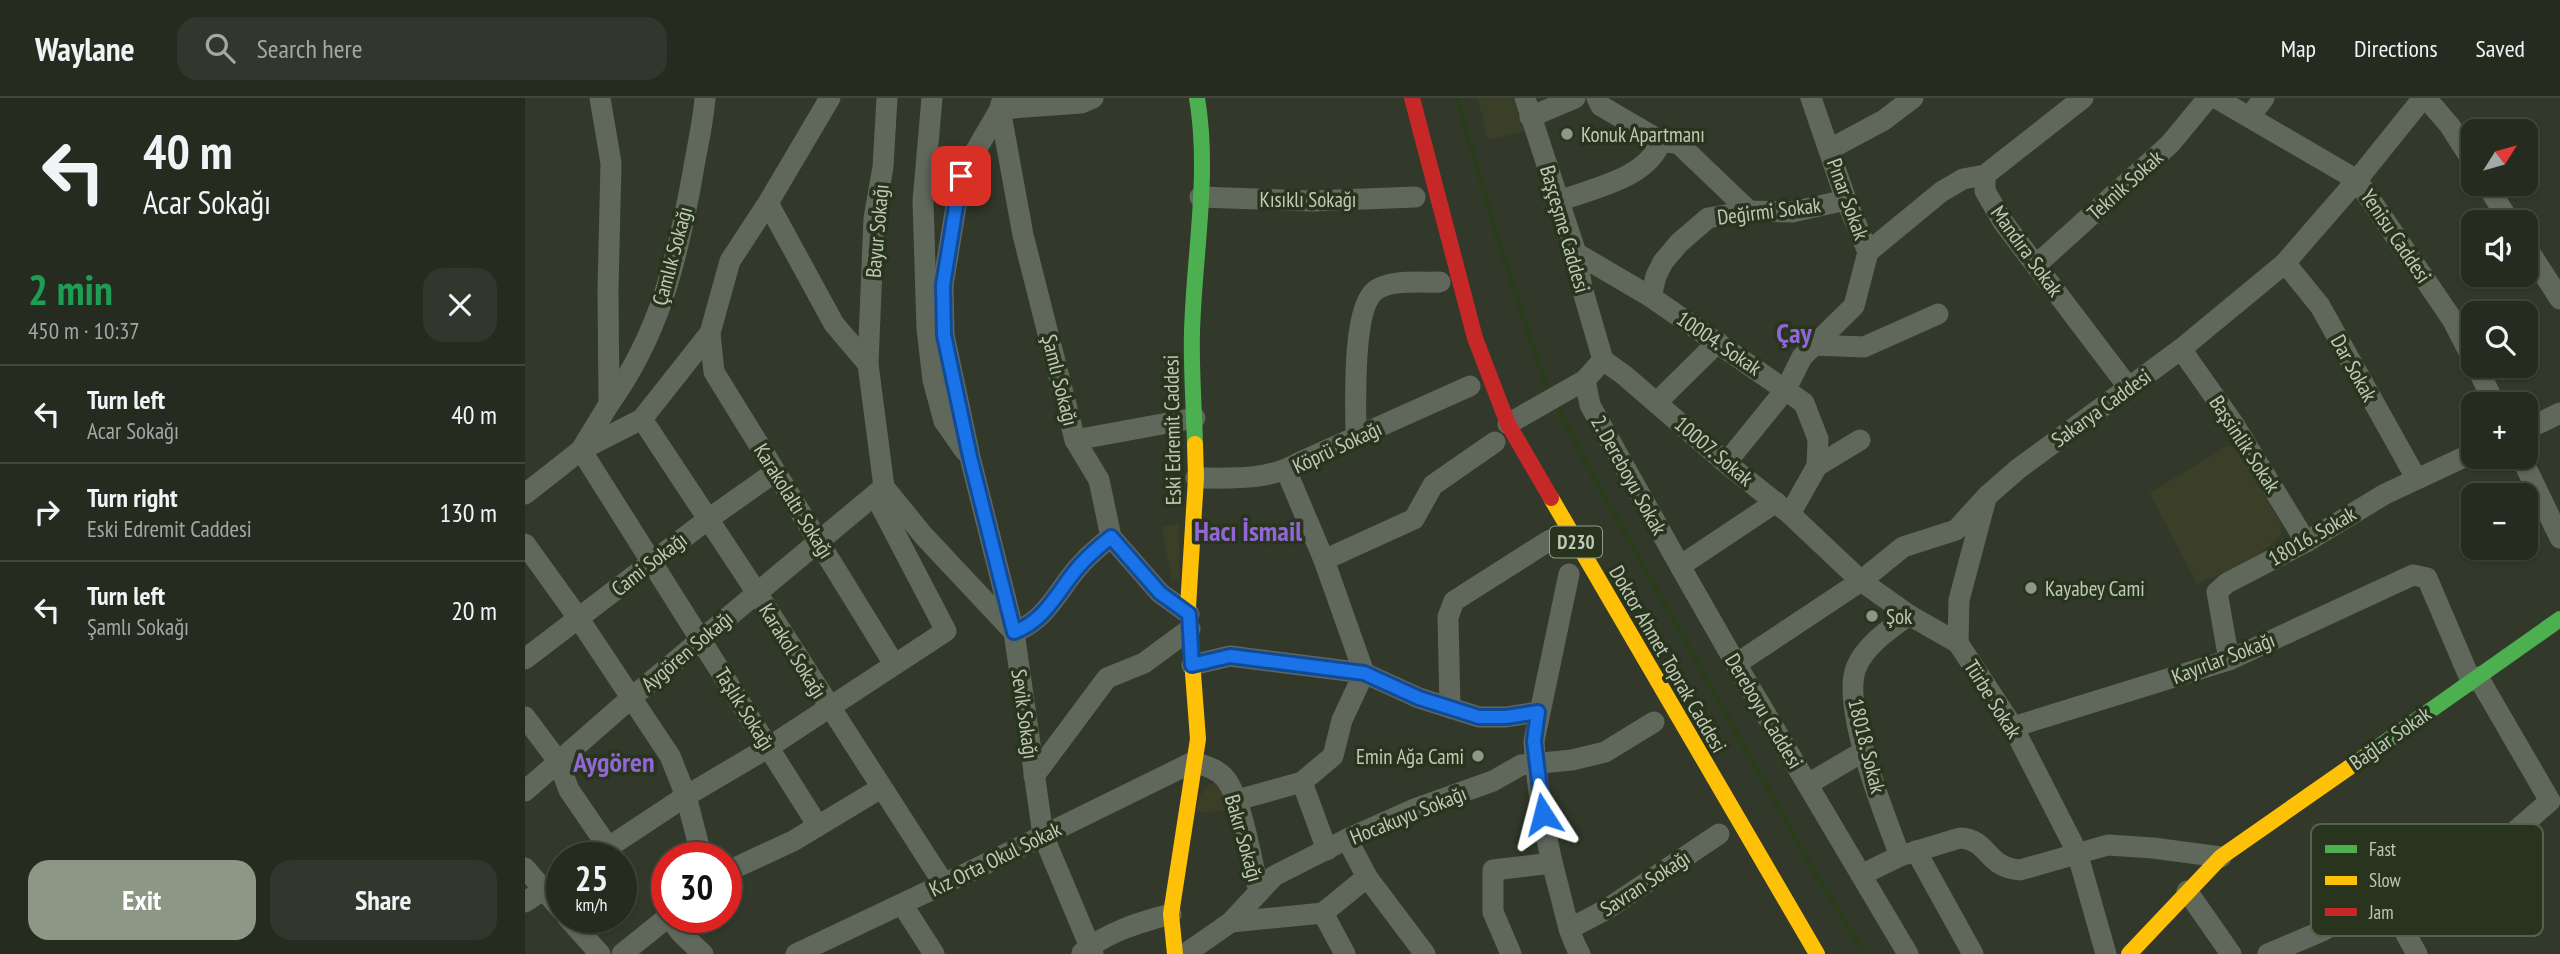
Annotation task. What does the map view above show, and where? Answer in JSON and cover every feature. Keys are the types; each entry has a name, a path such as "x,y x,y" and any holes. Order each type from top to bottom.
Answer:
{"main road":[{"name":"Eski Edremit Caddesi","path":"1175,954 1171,914 1198,739 1189,622 1196,478 1192,333 1200,197 1201,122 1197,98"},
{"name":"Doktor Ahmet Toprak Caddesi","path":"1412,98 1475,338 1504,433 1817,954"},
{"name":"Doktor Ahmet Toprak Caddesi","path":"1557,551 1582,597"},
{"name":"Bağlar Sokak","path":"2129,954 2221,858 2560,622"}],"street":[{"path":"600,98 611,163 609,404"},
{"name":"Çamlık Sokağı","path":"581,450 625,382 665,297 680,244 705,98"},
{"path":"525,494 581,450 642,419 710,334 730,261 768,204 830,98"},
{"name":"Bayur Sokağı","path":"880,491 868,364 874,218 883,167 887,98"},
{"path":"932,98 923,201 927,329 933,380 944,421 970,457"},
{"path":"1001,104 1081,103 1093,98"},
{"path":"1527,108 1575,98"},
{"path":"1597,98 1601,106 1661,141 1679,144 1749,211"},
{"name":"Pınar Sokak","path":"1726,463 1786,389 1802,357 1854,306 1868,252 1846,200 1811,98"},
{"path":"1830,149 1884,120 1913,98"},
{"path":"1868,252 1941,192 1962,179 1985,175 2083,98"},
{"name":"Teknik Sokak","path":"2036,265 2170,144 2208,98"},
{"name":"Yenisu Caddesi","path":"2216,98 2357,180 2452,318 2461,336"},
{"path":"2251,116 2264,98"},
{"path":"2425,98 2450,126 2461,143"},
{"name":"Sakarya Caddesi","path":"1736,664 1861,580 1903,547 1956,530 1987,496 2018,469 2181,349 2285,263 2425,98"},
{"name":"Sevik Sokağı","path":"1001,104 961,176 943,285 944,335 970,457 1014,632 1043,835 1088,951"},
{"name":"Şamlı Sokağı","path":"1001,104 1023,235 1075,440 1099,480 1111,537 1189,622"},
{"name":"Başçeşme Caddesi","path":"1527,108 1576,253 1582,288 1604,360"},
{"path":"1559,201 1644,166 1657,151 1661,141"},
{"name":"Mandıra Sokak","path":"1985,175 1985,191 1997,212 2129,388"},
{"name":"Kısıklı Sokağı","path":"1200,197 1313,201 1415,197"},
{"name":"Değirmi Sokak","path":"1651,297 1663,262 1679,243 1708,218 1749,211 1792,212 1846,200"},
{"path":"768,204 834,324 868,364"},
{"name":"10004. Sokak","path":"1576,253 1651,297 1804,403 1818,439 1817,466"},
{"name":"Dar Sokak","path":"2285,263 2320,306 2416,478"},
{"path":"2538,265 2560,299"},
{"path":"1356,438 1358,326 1373,291 1387,284 1440,282"},
{"path":"1813,345 1864,347 1938,314"},
{"name":"Karakolaltı Sokağı","path":"710,334 714,372 894,664"},
{"path":"1657,402 1718,342"},
{"name":"Başsinlik Sokak","path":"2181,349 2233,423 2306,542"},
{"path":"1324,560 1414,519 1433,485 1504,433 1585,380 1604,360"},
{"name":"10007. Sokak","path":"1604,360 1783,508 1861,580 1909,615 1958,643"},
{"name":"2. Dereboyu Sokak","path":"1585,380 1590,405 1681,566"},
{"name":"Köprü Sokağı","path":"1196,478 1253,478 1286,470 1300,461 1470,385"},
{"path":"2538,424 2560,413"},
{"path":"1075,440 1195,418"},
{"name":"Karakol Sokağı","path":"642,419 944,884"},
{"path":"1681,566 1783,508 1817,466 1860,440"},
{"name":"Taşlık Sokağı","path":"581,450 818,826"},
{"name":"18016. Sokak","path":"2229,660 2217,592 2227,583 2306,542 2385,494 2461,458"},
{"path":"2527,469 2560,538"},
{"path":"1237,800 1302,782 1333,756 1342,720 1364,673 1324,560 1286,470"},
{"name":"Cami Sokağı","path":"525,659 707,520 775,472"},
{"path":"880,491 1014,632 1029,627 1053,603 1081,564 1111,537"},
{"path":"615,842 769,747 946,631 880,491"},
{"name":"Aygören Sokağı","path":"525,792 631,698 880,491"},
{"name":"Türbe Sokak","path":"1987,496 1959,600 1958,643 2013,727 2077,852 2106,954"},
{"path":"525,544 579,619 670,756 686,796 698,842"},
{"path":"1450,708 1448,617 1454,600 1557,551"},
{"path":"1557,551 1534,741 1535,764 1552,863 1573,946"},
{"name":"Dereboyu Caddesi","path":"1681,566 1908,954"},
{"name":"Kayırlar Sokağı","path":"2013,727 2229,660 2413,575 2427,578 2475,679"},
{"name":"18018. Sokak","path":"1909,615 1873,644 1855,670 1853,690 1857,726 1864,751 1908,854 1973,954"},
{"path":"1034,776 1107,678 1144,663 1189,622"},
{"path":"1192,665 1230,656 1364,673 1419,698 1479,717 1506,717 1538,712"},
{"path":"2475,679 2555,802 2527,824"},
{"path":"525,717 558,761 595,842"},
{"name":"Hocakuyu Sokağı","path":"1185,954 1231,922 1274,876 1347,839 1412,810 1493,781 1521,765 1572,760 1605,752 1654,722"},
{"path":"1808,784 1864,751"},
{"name":"Bakır Sokağı","path":"1193,762 1209,767 1224,777 1237,800 1259,892"},
{"name":"Kız Orta Okul Sokak","path":"796,954 1193,762"},
{"path":"1302,782 1327,850"},
{"path":"742,866 818,826 881,788"},
{"name":"Savran Sokağı","path":"1573,946 1607,909 1719,834"},
{"path":"1861,875 1908,854 1960,838 1969,838 1978,844 2006,869 2020,870 2108,845 2153,848 2221,858"},
{"path":"1347,839 1367,877 1425,954"},
{"path":"1511,954 1493,912 1493,870 1552,863"},
{"path":"525,868 546,892"},
{"path":"1231,922 1323,914 1367,877"},
{"path":"525,902 544,890"},
{"path":"2187,891 2231,954"},
{"path":"902,904 934,954"},
{"path":"1088,951 1137,923 1171,914"},
{"path":"1323,914 1345,954"},
{"path":"622,954 651,931"},
{"path":"582,933 600,954"},
{"path":"681,933 703,954"},
{"path":"2268,954 2311,936"}],"green space":[{"path":"1478,98 1513,98 1524,131 1488,140"},
{"path":"2227,446 2236,448 2281,524 2281,536 2248,562 2197,584 2150,493"},
{"path":"1179,523 1179,579 1172,582 1162,527"},
{"path":"1217,782 1222,787 1227,811 1196,812 1204,789"}],"waterway":[{"path":"1457,98 1498,240 1551,395"},
{"path":"1556,404 1592,474 1816,875 1865,954"}],"traffic: fast":[{"path":"1195,444 1192,332 1202,186 1201,127 1197,98"},
{"path":"2367,755 2560,619"}],"traffic: slow":[{"path":"1175,954 1171,914 1198,739 1188,607 1196,478 1195,444"},
{"path":"1551,498 1817,954"},
{"path":"2129,954 2221,857 2367,755"}],"traffic: jam":[{"path":"1412,98 1475,338 1508,424 1551,498"}],"place":[{"name":"Konuk Apartmanı","path":"1567,134"},
{"name":"Kayabey Cami","path":"2031,588"},
{"name":"Şok","path":"1872,616"},
{"name":"Emin Ağa Cami","path":"1478,756"}],"district":[{"name":"Çay","path":"1794,332"},
{"name":"Hacı İsmail","path":"1248,530"},
{"name":"Aygören","path":"614,761"}],"route":[{"path":"961,176 943,285 944,335 970,457 1014,632 1029,627 1053,603 1081,564 1111,537 1160,593 1189,614 1192,665 1230,656 1364,673 1419,698 1479,717 1506,717 1538,712 1534,741 1535,764 1543,814"}]}
